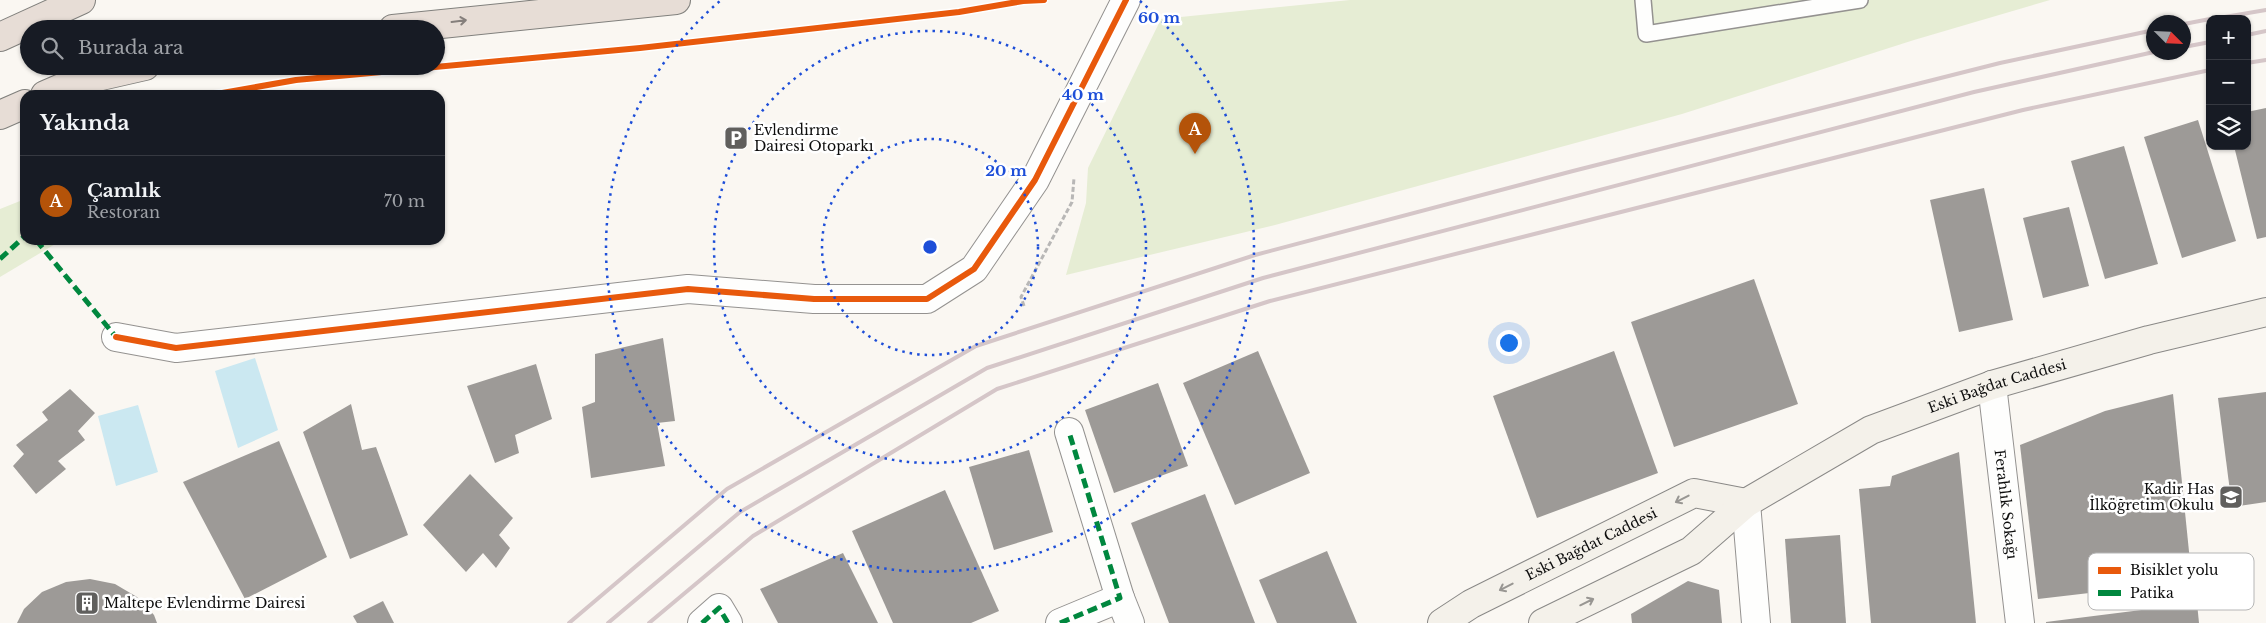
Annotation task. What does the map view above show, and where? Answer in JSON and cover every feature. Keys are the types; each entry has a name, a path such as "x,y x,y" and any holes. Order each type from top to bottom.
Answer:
{"highway":[{"path":"34,20 81,0"},
{"path":"445,24 676,0"},
{"path":"3,33 20,26"},
{"path":"57,90 75,82 105,75"},
{"path":"0,115 20,106"}],"street":[{"path":"116,337 176,348 688,289 814,299 927,299 974,269 1036,180 1126,0"},
{"name":"Eski Bağdat Caddesi","path":"1543,623 1691,551 1746,503 1871,430 1992,385 2149,340 2266,312"},
{"name":"Ferahlık Sokağı","path":"1992,385 2020,623"},
{"path":"1069,432 1120,598 1130,623"},
{"name":"Eski Bağdat Caddesi","path":"1442,623 1471,604 1694,493 1746,503"},
{"path":"1746,503 1756,623"},
{"path":"1060,623 1120,598"},
{"path":"702,623 720,608 728,623"}],"lane":[{"path":"1643,0 1646,34 1860,0"}],"green space":[{"path":"1350,0 2050,0 1914,40 1682,114 1275,225 1066,275 1086,203 1088,168 1161,19"},
{"path":"20,201 20,245 54,245 0,277 0,209"}],"water":[{"path":"255,358 278,430 238,448 215,371"},
{"path":"138,405 158,472 116,486 98,416"}],"building":[{"path":"2266,108 2266,237 2257,239 2235,150 2251,150 2251,111"},
{"path":"2198,120 2236,241 2182,258 2144,137"},
{"path":"2124,146 2158,264 2105,279 2071,161"},
{"path":"1984,188 2013,320 1959,332 1930,200"},
{"path":"2069,207 2089,286 2043,298 2023,218"},
{"path":"1754,279 1798,404 1674,447 1631,322"},
{"path":"663,338 675,421 657,423 665,466 591,478 582,407 595,402 595,354"},
{"path":"1258,351 1310,473 1235,505 1183,383"},
{"path":"1614,351 1658,473 1537,518 1493,396"},
{"path":"536,364 552,419 515,435 519,453 495,463 467,386"},
{"path":"1158,383 1188,466 1114,493 1085,410"},
{"path":"70,389 95,413 78,431 85,440 58,461 66,469 36,494 13,466 24,454 16,445 48,420 42,412"},
{"path":"2266,392 2266,502 2232,507 2218,398"},
{"path":"2173,394 2189,553 2088,553 2088,593 2038,599 2020,445 2105,411"},
{"path":"351,404 362,450 376,447 408,535 350,559 303,432"},
{"path":"279,441 327,557 245,599 183,482"},
{"path":"1029,450 1053,532 994,550 969,467"},
{"path":"1959,452 1976,623 1871,623 1859,489 1890,486 1892,476"},
{"path":"470,474 513,518 499,535 510,548 496,568 483,553 466,572 423,525"},
{"path":"945,490 999,611 971,623 893,623 852,531"},
{"path":"1205,494 1255,623 1169,623 1131,523"},
{"path":"1840,535 1846,623 1791,623 1785,539"},
{"path":"1327,551 1357,623 1277,623 1259,580"},
{"path":"843,553 878,623 778,623 760,589"},
{"name":"Maltepe Evlendirme Dairesi","path":"90,579 115,584 137,597 154,615 157,623 17,623 24,609 42,592 66,582"},
{"path":"1688,581 1719,590 1722,623 1632,623 1631,614"},
{"path":"383,601 394,623 357,623 353,616"},
{"path":"2141,610 2198,610 2199,623 2046,623"}],"railway":[{"path":"2237,15 2266,10"},
{"path":"2191,23 2206,20"},
{"path":"2251,34 2266,31"},
{"path":"569,623 727,489 976,346 1255,255 1573,171 2000,63 2146,32"},
{"path":"2191,46 2206,43"},
{"path":"608,623 740,512 987,368 1263,278 1974,92 2146,54"},
{"path":"2251,62 2266,60"},
{"path":"649,623 753,536 997,389 1270,301 2023,110 2206,71"}],"marked path":[{"path":"0,259 20,241"},
{"path":"40,245 116,337"},
{"path":"1060,623 1120,598 1069,432"},
{"path":"702,623 719,608 728,623"}],"cycle path":[{"path":"445,66 640,48 959,12 1023,1 1044,0"},
{"path":"116,337 176,348 688,289 814,299 927,299 974,269 1035,180 1126,0"},
{"path":"239,90 296,80 350,75"}],"place":[{"name":"Evlendirme Dairesi Otoparkı","path":"736,138"},
{"name":"Çamlık","path":"1195,154"},
{"name":"Kadir Has İlköğretim Okulu","path":"2231,497"},
{"name":"Maltepe Evlendirme Dairesi","path":"87,603"}]}
